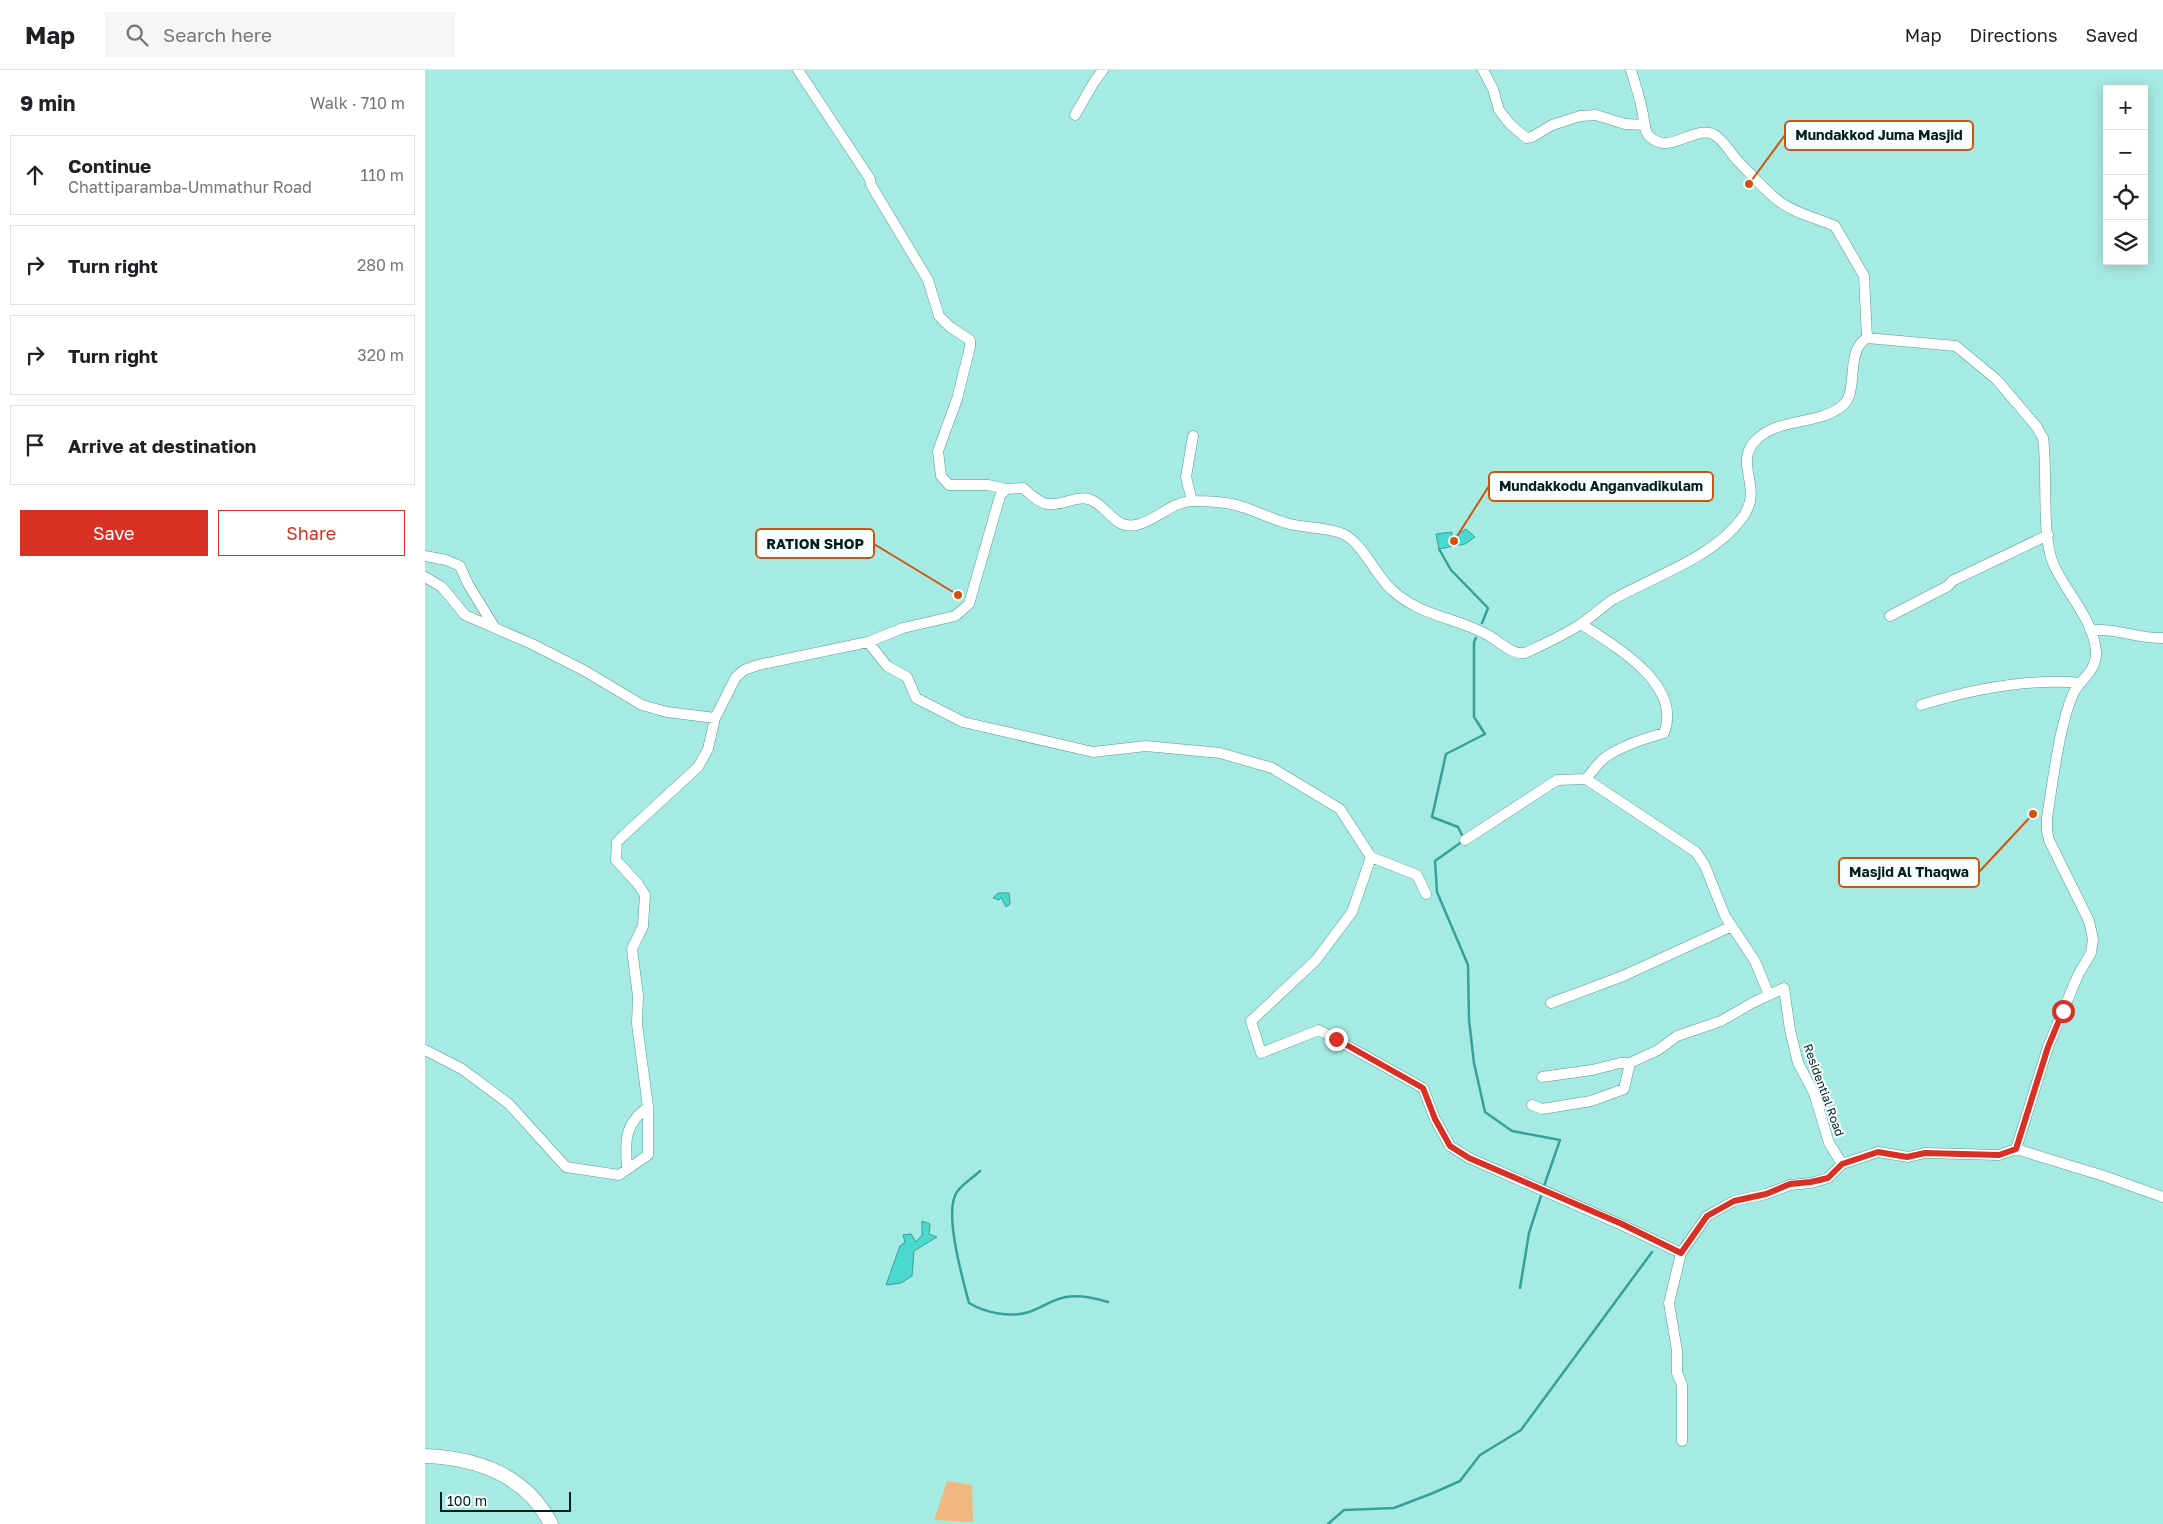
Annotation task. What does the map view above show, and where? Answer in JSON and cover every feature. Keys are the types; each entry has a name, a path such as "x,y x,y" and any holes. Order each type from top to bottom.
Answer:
{"main road":[{"path":"425,1456 480,1464 506,1476 529,1494 543,1510 551,1524"}],"street":[{"path":"798,70 870,179 871,185 928,280 939,316 970,340 970,347 957,399 938,451 941,476 949,485 987,486 1006,489 1023,488 1034,498 1047,504 1065,503 1085,498 1095,502 1116,521 1125,526 1141,523 1177,504 1192,501 1233,504 1285,523 1343,533 1354,542 1389,588 1404,601 1415,608 1453,619 1486,634 1519,654 1525,653 1581,624 1611,601 1711,548 1742,519 1751,504 1752,487 1745,461 1747,451 1767,431 1831,413 1844,405 1849,393 1854,358 1859,344 1867,338 1956,346 1997,380 2036,426 2043,438 2048,535 2053,562 2090,630 2096,651 2095,662 2073,694 2062,732 2047,817 2047,831 2067,879 2089,921 2093,939 2091,953 2078,975 2048,1047 2016,1149"},
{"path":"1075,115 1093,82 1103,70"},
{"path":"1483,70 1493,89 1499,110 1509,123 1526,138 1533,137 1552,125 1580,116 1596,115 1625,124 1645,125"},
{"path":"1631,70 1643,105 1645,125 1649,136 1665,142 1679,141 1692,134 1703,132 1715,134 1736,159 1780,202 1801,214 1835,226 1864,276 1867,338"},
{"path":"1192,501 1186,477 1193,436"},
{"path":"425,1050 462,1069 509,1104 567,1167 619,1175 649,1155 648,1107 637,1024 638,996 632,949 643,926 645,895 638,884 616,860 617,842 698,766 708,749 715,718 736,676 744,670 758,665 868,642 903,628 955,616 969,604 1000,496 1006,489"},
{"path":"1890,616 1948,586 1952,581 2048,535"},
{"path":"425,556 446,560 461,566 468,584 495,628"},
{"path":"425,577 442,587 465,615 532,644 585,671 642,705 667,712 715,718"},
{"path":"1581,624 1624,652 1651,678 1667,706 1669,721 1664,733 1643,739 1602,760 1586,779"},
{"path":"2090,630 2104,629 2150,638 2163,638"},
{"path":"868,642 887,666 907,677 916,698 963,722 1093,752 1146,746 1220,752 1272,768 1340,809 1371,857 1417,875 1426,894"},
{"path":"1921,705 1948,696 2013,684 2051,680 2081,683"},
{"path":"1465,840 1557,780 1586,779 1696,852 1705,866 1725,916 1755,961 1769,995 1721,1021 1677,1036 1658,1050 1630,1063 1542,1076"},
{"path":"1371,857 1351,912 1316,960 1251,1021 1261,1053 1319,1030 1423,1088 1435,1119 1450,1146 1469,1158 1622,1224 1681,1253"},
{"path":"1551,1003 1623,976 1732,926"},
{"name":"Residential Road","path":"1769,995 1784,988 1790,1030 1798,1063 1814,1093 1829,1143 1842,1164"},
{"path":"1532,1105 1542,1109 1552,1108 1591,1101 1624,1089 1630,1063"},
{"path":"627,1169 627,1133 636,1116 648,1107"},
{"path":"1682,1441 1682,1385 1677,1373 1677,1351 1669,1304 1681,1253 1707,1216 1734,1201 1766,1194 1790,1184 1828,1178 1842,1164 1878,1152 1907,1157 1925,1153 1999,1155 2016,1149 2104,1176 2163,1197"}],"shaded area":[{"path":"947,1481 972,1485 973,1522 934,1520"}],"water":[{"path":"1466,529 1475,537 1465,544 1439,549 1436,534 1452,532 1452,538"},
{"path":"998,893 1009,893 1010,904 1006,907 1001,897 999,900 993,898"},
{"path":"922,1221 930,1224 929,1234 937,1237 914,1251 912,1276 901,1283 886,1285 900,1246 905,1242 903,1235 911,1234 916,1242 922,1235"}],"waterway":[{"path":"1439,549 1451,570 1488,608 1482,623"},
{"path":"1463,837 1458,827 1432,817 1446,754 1485,734 1474,717 1474,642 1476,638"},
{"path":"1463,841 1435,861 1437,892 1468,965 1469,1020 1474,1063 1485,1112 1512,1131 1560,1140 1544,1186"},
{"path":"980,1171 962,1186 953,1201 952,1214 955,1246 969,1303 990,1312 1014,1315 1029,1312 1066,1297 1087,1297 1108,1302"},
{"path":"1520,1288 1529,1233 1541,1196"},
{"path":"1328,1524 1344,1510 1394,1508 1460,1481 1480,1455 1521,1430 1652,1252"}],"place":[{"name":"Mundakkod Juma Masjid","path":"1749,184"},
{"name":"Mundakkodu Anganvadikulam","path":"1454,541"},
{"name":"RATION SHOP","path":"958,595"},
{"name":"Masjid Al Thaqwa","path":"2033,814"}],"route":[{"path":"1336,1039 1423,1088 1435,1119 1450,1146 1469,1158 1622,1224 1681,1253 1707,1216 1734,1201 1766,1194 1790,1184 1828,1178 1842,1164 1878,1152 1907,1157 1925,1153 1999,1155 2016,1149 2048,1047 2063,1011"}]}
